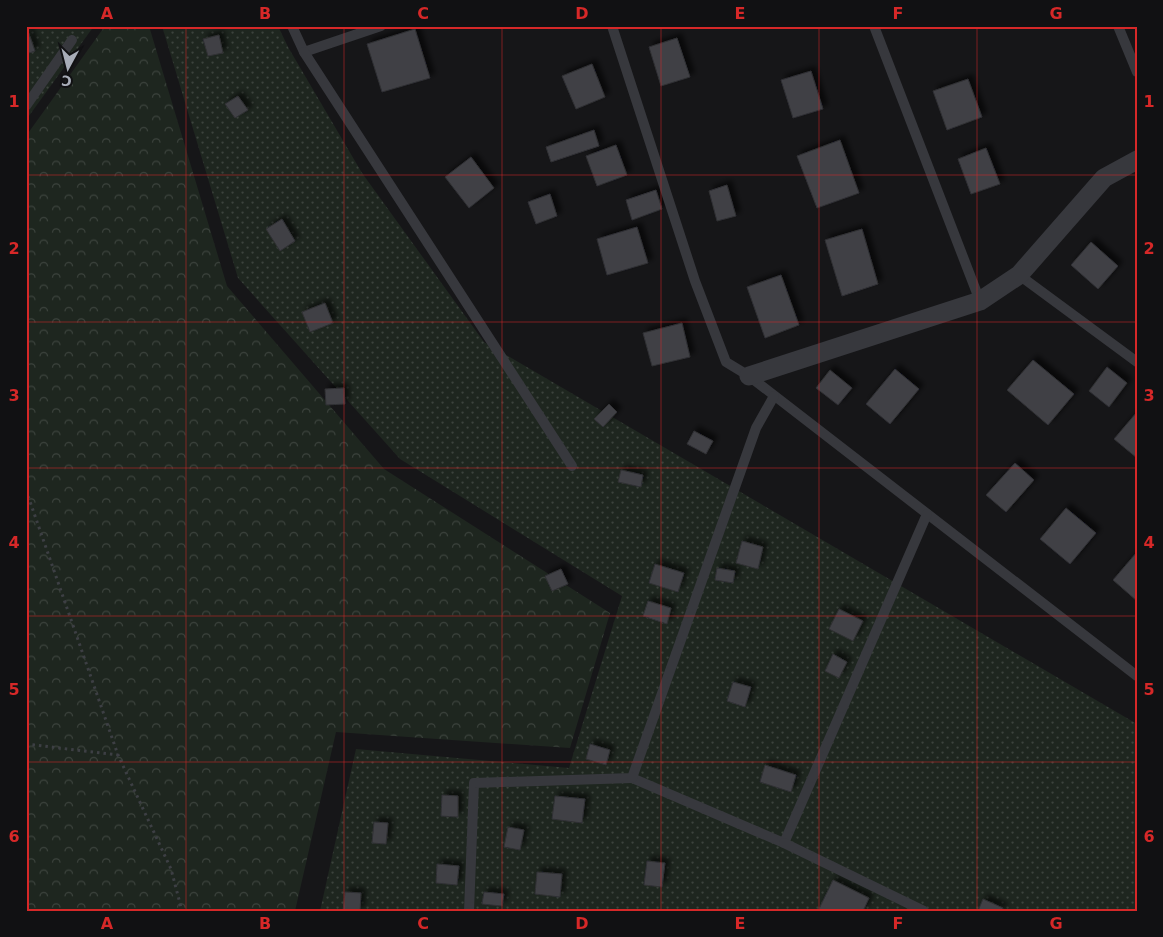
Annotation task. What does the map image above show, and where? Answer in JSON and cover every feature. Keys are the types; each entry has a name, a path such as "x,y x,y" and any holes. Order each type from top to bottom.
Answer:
{"street":[{"path":"749,376 980,302 1019,275 1104,178 1137,160"}],"lane":[{"path":"292,26 304,52 572,466"},
{"path":"304,52 381,26"},
{"path":"612,26 695,281 726,362 749,376 1137,676"},
{"path":"874,26 980,302"},
{"path":"1118,26 1137,72"},
{"path":"26,106 72,40"},
{"path":"1019,275 1137,362"},
{"path":"632,778 756,428 774,396"},
{"path":"784,843 927,514"},
{"path":"469,911 474,783 632,778 784,843 924,911"}],"path":[{"path":"26,490 118,755 171,869 182,911"},
{"path":"26,744 118,755"}],"green space":[{"path":"26,26 94,26 26,120"},
{"path":"105,26 149,26 227,286 384,469 610,613 570,748 336,732 295,911 26,911 26,136"},
{"path":"162,26 278,26 288,47 362,173 484,342 1137,724 1137,911 320,911 356,749 569,768 622,596 400,459 238,278"}],"building":[{"path":"415,29 430,78 382,92 367,44"},
{"path":"28,31 35,51 26,54 26,32"},
{"path":"219,35 223,53 208,56 203,39"},
{"path":"677,38 690,77 661,86 649,47"},
{"path":"592,64 605,97 576,109 562,76"},
{"path":"811,71 823,109 793,118 781,80"},
{"path":"968,79 982,117 947,130 933,91"},
{"path":"238,96 248,110 235,118 225,104"},
{"path":"594,130 599,146 551,162 546,147"},
{"path":"840,140 859,193 817,208 797,156"},
{"path":"616,145 627,175 597,186 586,156"},
{"path":"986,148 1000,184 971,194 958,159"},
{"path":"471,157 494,188 469,208 445,177"},
{"path":"727,185 736,216 717,221 709,191"},
{"path":"656,190 662,209 632,220 626,200"},
{"path":"550,194 557,216 536,224 528,202"},
{"path":"282,219 295,241 280,251 266,229"},
{"path":"637,227 648,263 607,275 597,239"},
{"path":"862,229 878,284 842,296 825,240"},
{"path":"1091,242 1118,266 1098,289 1071,265"},
{"path":"781,275 799,325 765,338 747,287"},
{"path":"325,303 333,323 310,332 302,312"},
{"path":"682,323 690,357 652,366 643,333"},
{"path":"1033,360 1074,394 1048,425 1007,390"},
{"path":"1107,367 1127,383 1109,407 1089,391"},
{"path":"895,369 919,389 890,424 866,404"},
{"path":"830,370 852,388 838,405 816,388"},
{"path":"344,388 345,404 326,405 325,389"},
{"path":"609,404 617,412 603,427 594,419"},
{"path":"1137,412 1137,458 1114,439"},
{"path":"694,431 713,441 706,454 687,444"},
{"path":"1015,463 1034,480 1006,512 986,495"},
{"path":"621,470 643,475 641,487 618,482"},
{"path":"1066,508 1096,533 1070,564 1040,539"},
{"path":"742,541 763,547 758,569 736,563"},
{"path":"1137,552 1137,601 1113,580"},
{"path":"655,564 684,573 678,592 649,583"},
{"path":"717,568 735,571 733,583 715,580"},
{"path":"561,569 568,584 552,591 545,576"},
{"path":"648,601 671,608 667,624 643,616"},
{"path":"839,609 863,621 853,641 829,629"},
{"path":"833,654 847,662 839,678 825,671"},
{"path":"733,682 751,687 745,707 727,701"},
{"path":"590,744 610,750 606,765 586,759"},
{"path":"765,765 796,775 791,792 760,782"},
{"path":"442,795 458,796 458,817 441,816"},
{"path":"555,796 585,799 582,823 552,819"},
{"path":"374,822 388,823 386,844 372,843"},
{"path":"508,827 524,830 520,850 504,847"},
{"path":"647,861 665,863 662,887 644,885"},
{"path":"437,864 459,866 457,885 436,883"},
{"path":"537,872 562,874 560,897 535,894"},
{"path":"833,880 869,898 863,911 818,911"},
{"path":"345,892 361,893 360,911 343,911"},
{"path":"484,892 504,894 502,906 482,904"},
{"path":"983,899 1003,908 1002,911 978,911"}]}
